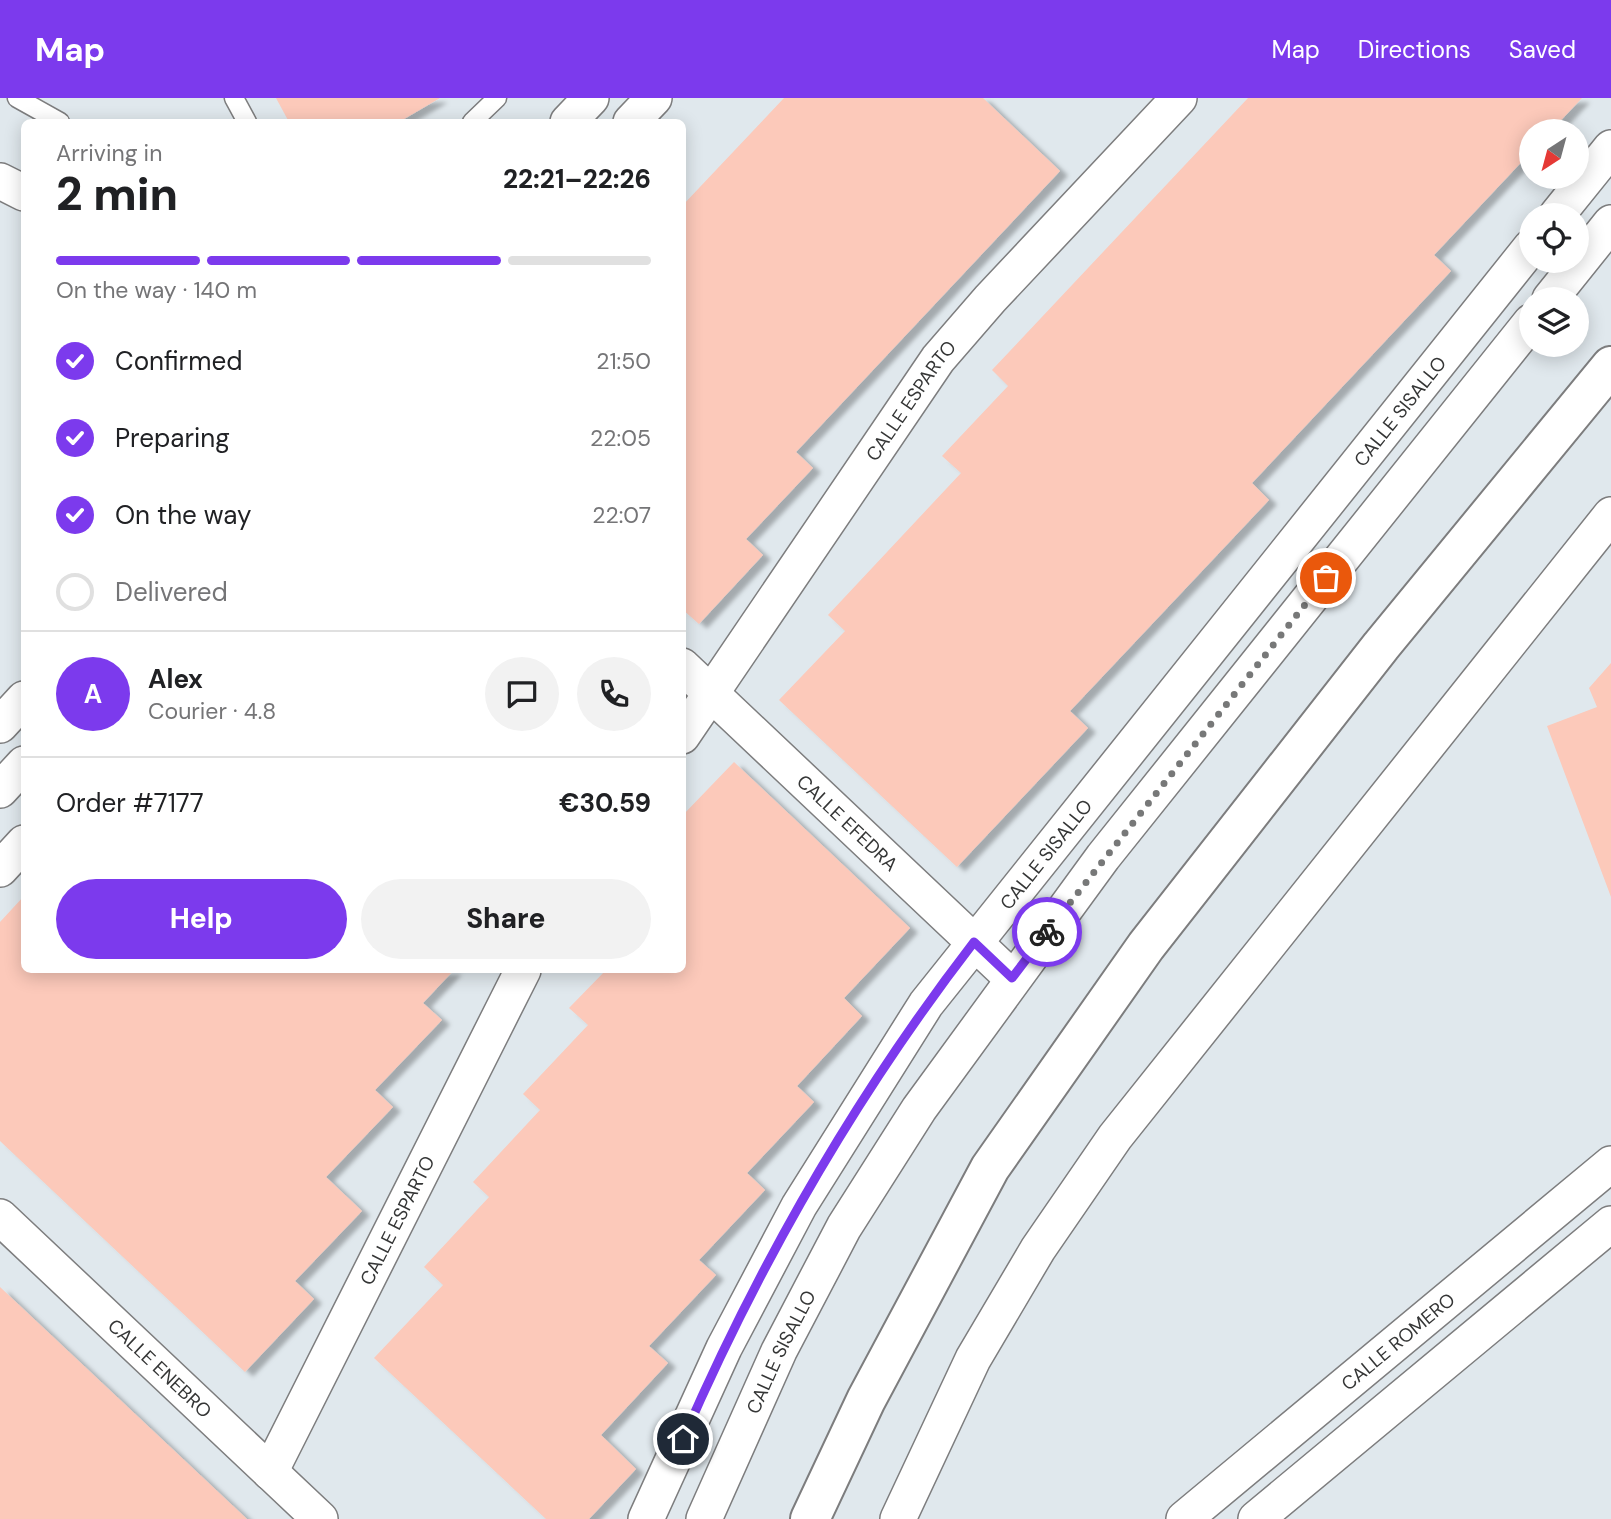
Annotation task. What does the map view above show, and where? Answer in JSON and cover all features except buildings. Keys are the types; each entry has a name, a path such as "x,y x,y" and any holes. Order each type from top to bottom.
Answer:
{"street":[{"path":"571,119 591,98"},
{"path":"634,119 654,98"},
{"name":"CALLE ESPARTO","path":"686,730 938,359 990,299 1179,98"},
{"path":"1567,203 1611,148"},
{"path":"0,181 21,192"},
{"path":"1560,287 1611,223"},
{"name":"CALLE SISALLO","path":"646,1519 724,1348 799,1206 874,1082 926,1004 1519,262"},
{"name":"CALLE SISALLO","path":"704,1519 779,1351 844,1227 919,1109 1012,978 1112,846 1519,337"},
{"path":"810,1519 866,1399 990,1168 1154,935 1381,646 1611,366"},
{"path":"898,1519 973,1359 1038,1248 1115,1137 1611,515"},
{"name":"CALLE EFEDRA","path":"686,670 1012,978"},
{"path":"0,725 21,702"},
{"path":"0,790 21,767"},
{"path":"0,869 21,846"},
{"name":"CALLE ESPARTO","path":"270,1472 521,973"},
{"name":"CALLE ROMERO","path":"1184,1519 1611,1164"},
{"name":"CALLE ENEBRO","path":"0,1217 320,1519"},
{"path":"1256,1519 1611,1224"}],"lane":[{"path":"17,98 55,119"},
{"path":"234,98 245,119"},
{"path":"475,119 497,98"}],"shaded area":[{"path":"0,98 1611,98 1611,1519 0,1519"}],"way so far":[{"path":"1047,932 1103,857 1326,578"}],"route":[{"path":"683,1439 724,1348 799,1206 860,1104 926,1004 974,942 1012,978 1047,932"}]}
